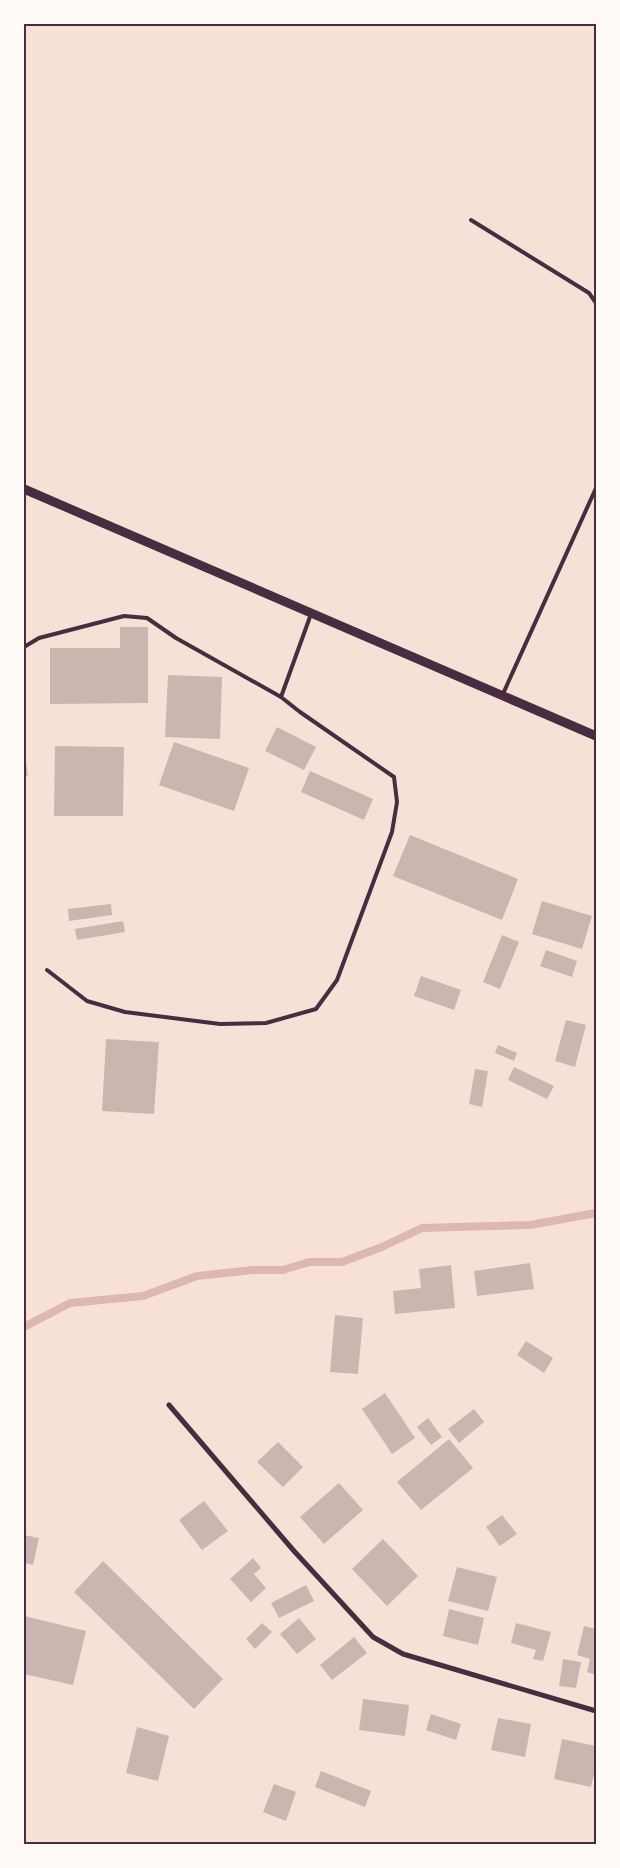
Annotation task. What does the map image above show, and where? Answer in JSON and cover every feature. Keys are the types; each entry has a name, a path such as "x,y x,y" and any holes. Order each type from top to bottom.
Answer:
{"street":[{"path":"24,489 596,736"},
{"path":"169,1405 294,1551 373,1637 403,1654 596,1711"}],"lane":[{"path":"471,220 589,293 596,303"},
{"path":"502,696 596,488"},
{"path":"281,697 312,614"},
{"path":"24,647 39,638 124,616 148,618 176,638 281,697 394,778 397,802 392,832 337,980 316,1009 266,1023 220,1024 125,1012 87,1001 47,970"}],"building":[{"path":"120,627 148,627 148,703 50,704 50,648 120,648"},
{"path":"168,675 222,677 220,739 165,737"},
{"path":"277,727 316,747 304,770 265,751"},
{"path":"174,742 249,768 234,811 159,785"},
{"path":"55,746 124,747 123,816 54,816"},
{"path":"24,748 28,776 24,776"},
{"path":"310,771 373,799 364,820 301,792"},
{"path":"410,835 518,879 502,920 393,876"},
{"path":"542,901 592,916 582,949 532,934"},
{"path":"111,904 112,915 69,921 68,909"},
{"path":"123,921 125,932 77,940 75,929"},
{"path":"502,935 519,942 500,989 483,982"},
{"path":"546,950 577,961 572,977 540,966"},
{"path":"421,976 461,990 454,1010 414,996"},
{"path":"566,1020 586,1025 575,1067 555,1061"},
{"path":"106,1039 159,1042 154,1114 102,1111"},
{"path":"498,1045 517,1053 514,1061 495,1053"},
{"path":"514,1067 554,1086 547,1099 508,1080"},
{"path":"475,1069 488,1071 482,1107 469,1104"},
{"path":"530,1263 534,1289 477,1296 474,1271"},
{"path":"451,1265 455,1308 395,1314 393,1291 421,1288 419,1269"},
{"path":"335,1315 363,1318 358,1374 330,1372"},
{"path":"526,1341 553,1358 544,1373 517,1355"},
{"path":"385,1393 415,1438 392,1454 362,1409"},
{"path":"474,1409 484,1422 459,1443 448,1429"},
{"path":"428,1418 442,1437 431,1445 417,1427"},
{"path":"449,1439 473,1468 421,1510 397,1482"},
{"path":"278,1442 303,1467 283,1487 257,1462"},
{"path":"339,1483 363,1510 324,1544 300,1517"},
{"path":"204,1501 228,1531 202,1550 179,1520"},
{"path":"502,1515 517,1534 500,1546 486,1527"},
{"path":"24,1535 39,1538 33,1565 24,1563"},
{"path":"383,1539 418,1576 387,1606 352,1569"},
{"path":"253,1558 261,1568 254,1574 266,1588 251,1602 230,1579"},
{"path":"103,1561 223,1679 194,1709 74,1592"},
{"path":"457,1567 497,1577 488,1611 448,1601"},
{"path":"306,1585 314,1601 279,1618 271,1603"},
{"path":"449,1609 484,1618 478,1645 443,1636"},
{"path":"24,1616 86,1631 73,1685 24,1674"},
{"path":"299,1618 316,1639 297,1654 280,1634"},
{"path":"262,1623 272,1632 255,1649 246,1639"},
{"path":"516,1623 551,1632 543,1661 533,1659 536,1650 511,1643"},
{"path":"584,1626 596,1629 596,1675 587,1672 590,1659 577,1655"},
{"path":"354,1637 367,1653 332,1680 320,1665"},
{"path":"563,1659 581,1662 576,1688 559,1686"},
{"path":"363,1699 409,1705 405,1736 359,1730"},
{"path":"431,1714 461,1724 456,1740 426,1730"},
{"path":"498,1718 531,1724 525,1757 491,1750"},
{"path":"137,1727 169,1736 158,1781 126,1773"},
{"path":"562,1739 596,1746 596,1765 591,1787 554,1779"},
{"path":"321,1771 371,1791 365,1807 315,1787"},
{"path":"274,1784 296,1792 286,1821 263,1812"}],"waterway":[{"path":"24,1327 70,1303 143,1296 197,1276 253,1270 283,1270 309,1262 342,1262 382,1247 422,1228 530,1225 596,1213"}]}
